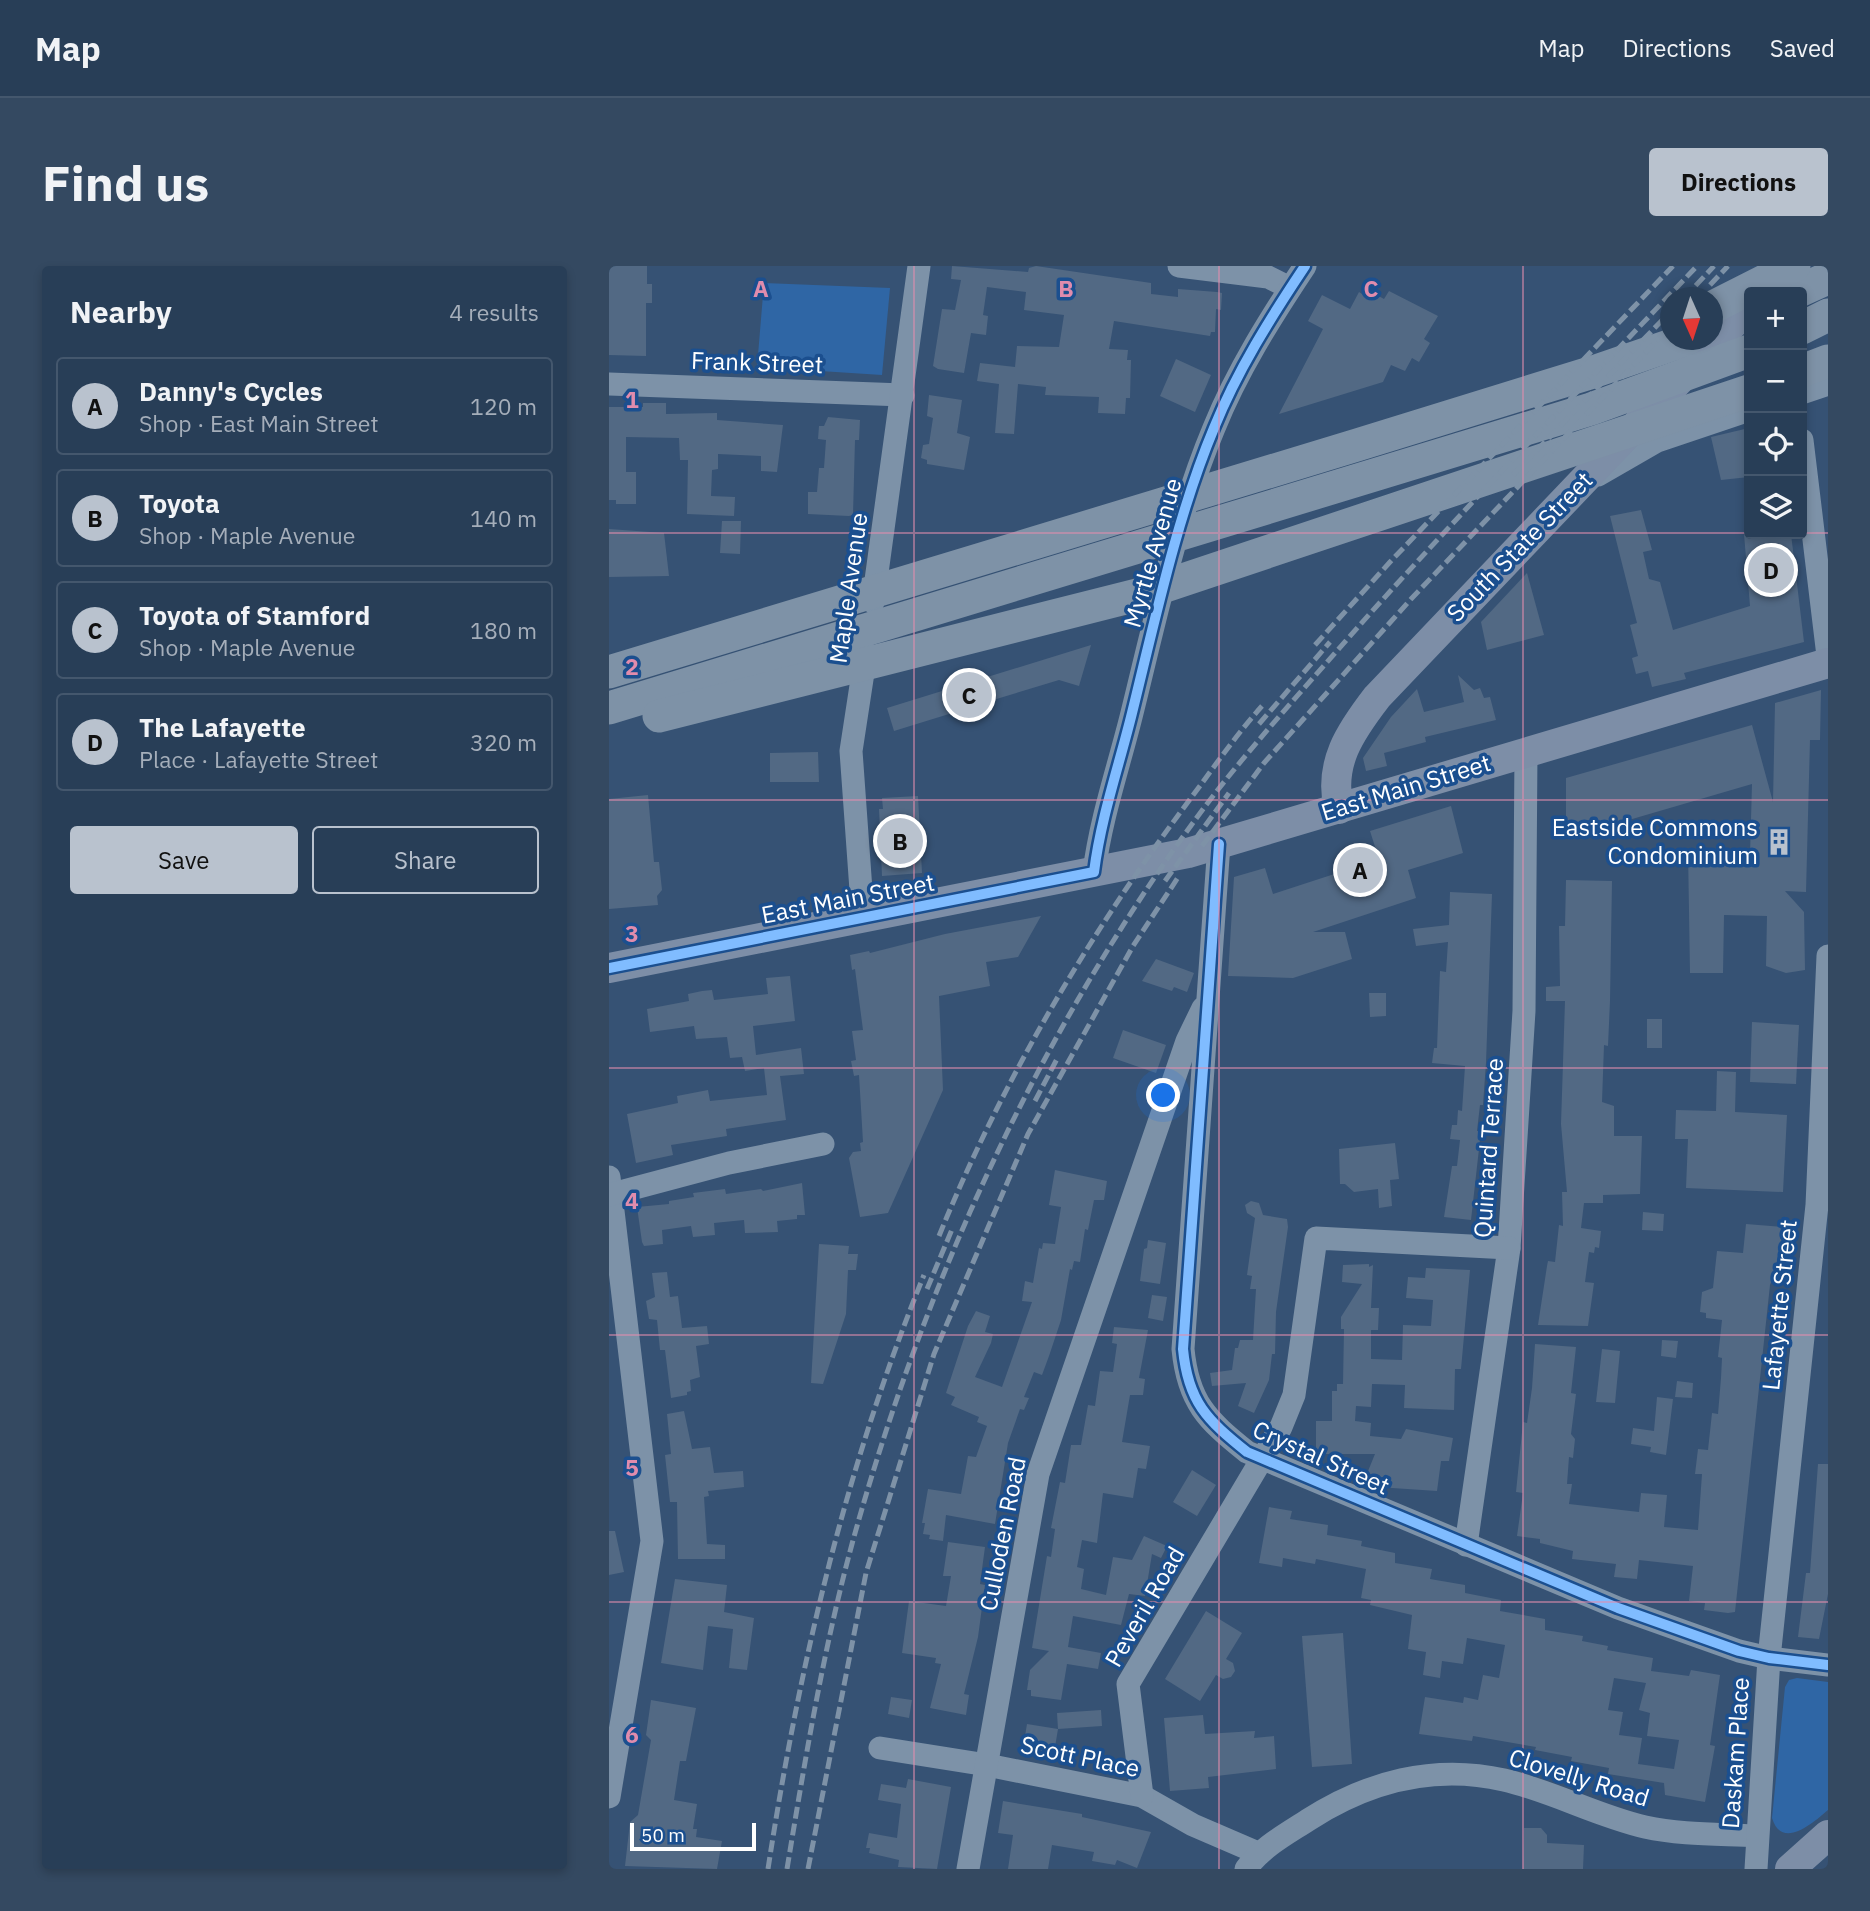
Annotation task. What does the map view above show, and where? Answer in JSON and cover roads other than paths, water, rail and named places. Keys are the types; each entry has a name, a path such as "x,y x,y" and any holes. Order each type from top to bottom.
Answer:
{"highway":[{"path":"1723,302 1793,266"},
{"path":"1807,287 1828,278"},
{"path":"1723,325 1744,316"},
{"path":"1807,326 1828,316"},
{"path":"1357,445 1660,329"},
{"path":"609,672 1114,520 1660,349"},
{"path":"609,708 1591,409 1744,353"},
{"path":"1807,370 1828,360"},
{"path":"609,729 1063,616 1175,583 1744,393"}],"main road":[{"path":"1770,287 1793,266"},
{"name":"South State Street","path":"1339,809 1335,772 1339,757 1364,715 1744,312"},
{"name":"East Main Street","path":"609,968 1094,872 1219,844 1828,663"},
{"path":"1790,1869 1828,1835"}],"street":[{"name":"Maple Avenue","path":"863,918 851,751 919,266"},
{"path":"1179,266 1268,277 1290,288"},
{"name":"Myrtle Avenue","path":"1094,872 1099,832 1132,714 1155,614 1203,456 1224,405 1305,266"},
{"path":"1793,266 1796,287"},
{"name":"Frank Street","path":"609,384 903,395"},
{"path":"1807,391 1828,384"},
{"path":"1575,489 1657,441 1744,413"},
{"path":"1806,476 1828,656"},
{"name":"Quintard Terrace","path":"1466,1545 1509,1248 1524,1010 1526,751"},
{"name":"Crystal Street","path":"1219,844 1183,1349 1190,1388 1211,1424 1247,1452 1466,1545 1618,1608 1769,1658"},
{"name":"Lafayette Street","path":"1769,1658 1817,1205 1828,956"},
{"name":"Culloden Road","path":"968,1869 1038,1474 1187,1041 1209,997"},
{"path":"1168,1101 1202,1102"},
{"path":"609,1797 614,1729 652,1541 610,1189 823,1144"},
{"name":"Peveril Road","path":"1142,1796 1128,1684 1263,1459 1294,1395 1316,1238 1509,1248"},
{"name":"Daskam Place","path":"1756,1869 1769,1658 1828,1665"},
{"name":"Scott Place","path":"880,1748 987,1765 1142,1796 1252,1861"},
{"name":"Clovelly Road","path":"1252,1861 1352,1794 1377,1784 1436,1774 1504,1780 1597,1814 1647,1827 1756,1836"}],"railway":[{"path":"1315,645 1390,562 1673,266"},
{"path":"787,1869 832,1625 852,1544 913,1352 950,1258 991,1166 1036,1076 1085,988 1138,903 1195,820 1246,756 1424,554 1697,266"},
{"path":"1694,287 1714,266"},
{"path":"1710,285 1728,266"},
{"path":"1513,475 1660,322"},
{"path":"1202,846 1264,763 1412,598 1660,337"},
{"path":"1259,724 1330,642"},
{"path":"939,1236 991,1121 1083,955 1154,849 1225,751 1262,706"},
{"path":"1165,881 1229,793"},
{"path":"808,1869 866,1573 934,1354 1028,1134 1133,946 1179,876"},
{"path":"1035,1101 1058,1057"},
{"path":"927,1289 953,1227"},
{"path":"768,1869 794,1717 828,1568 871,1420 924,1275"}],"place":[{"name":"The Lafayette","path":"1771,570"},
{"name":"Toyota of Stamford","path":"969,695"},
{"name":"Toyota","path":"900,841"},
{"name":"Eastside Commons Condominium","path":"1779,842"},
{"name":"Danny's Cycles","path":"1360,870"}]}
